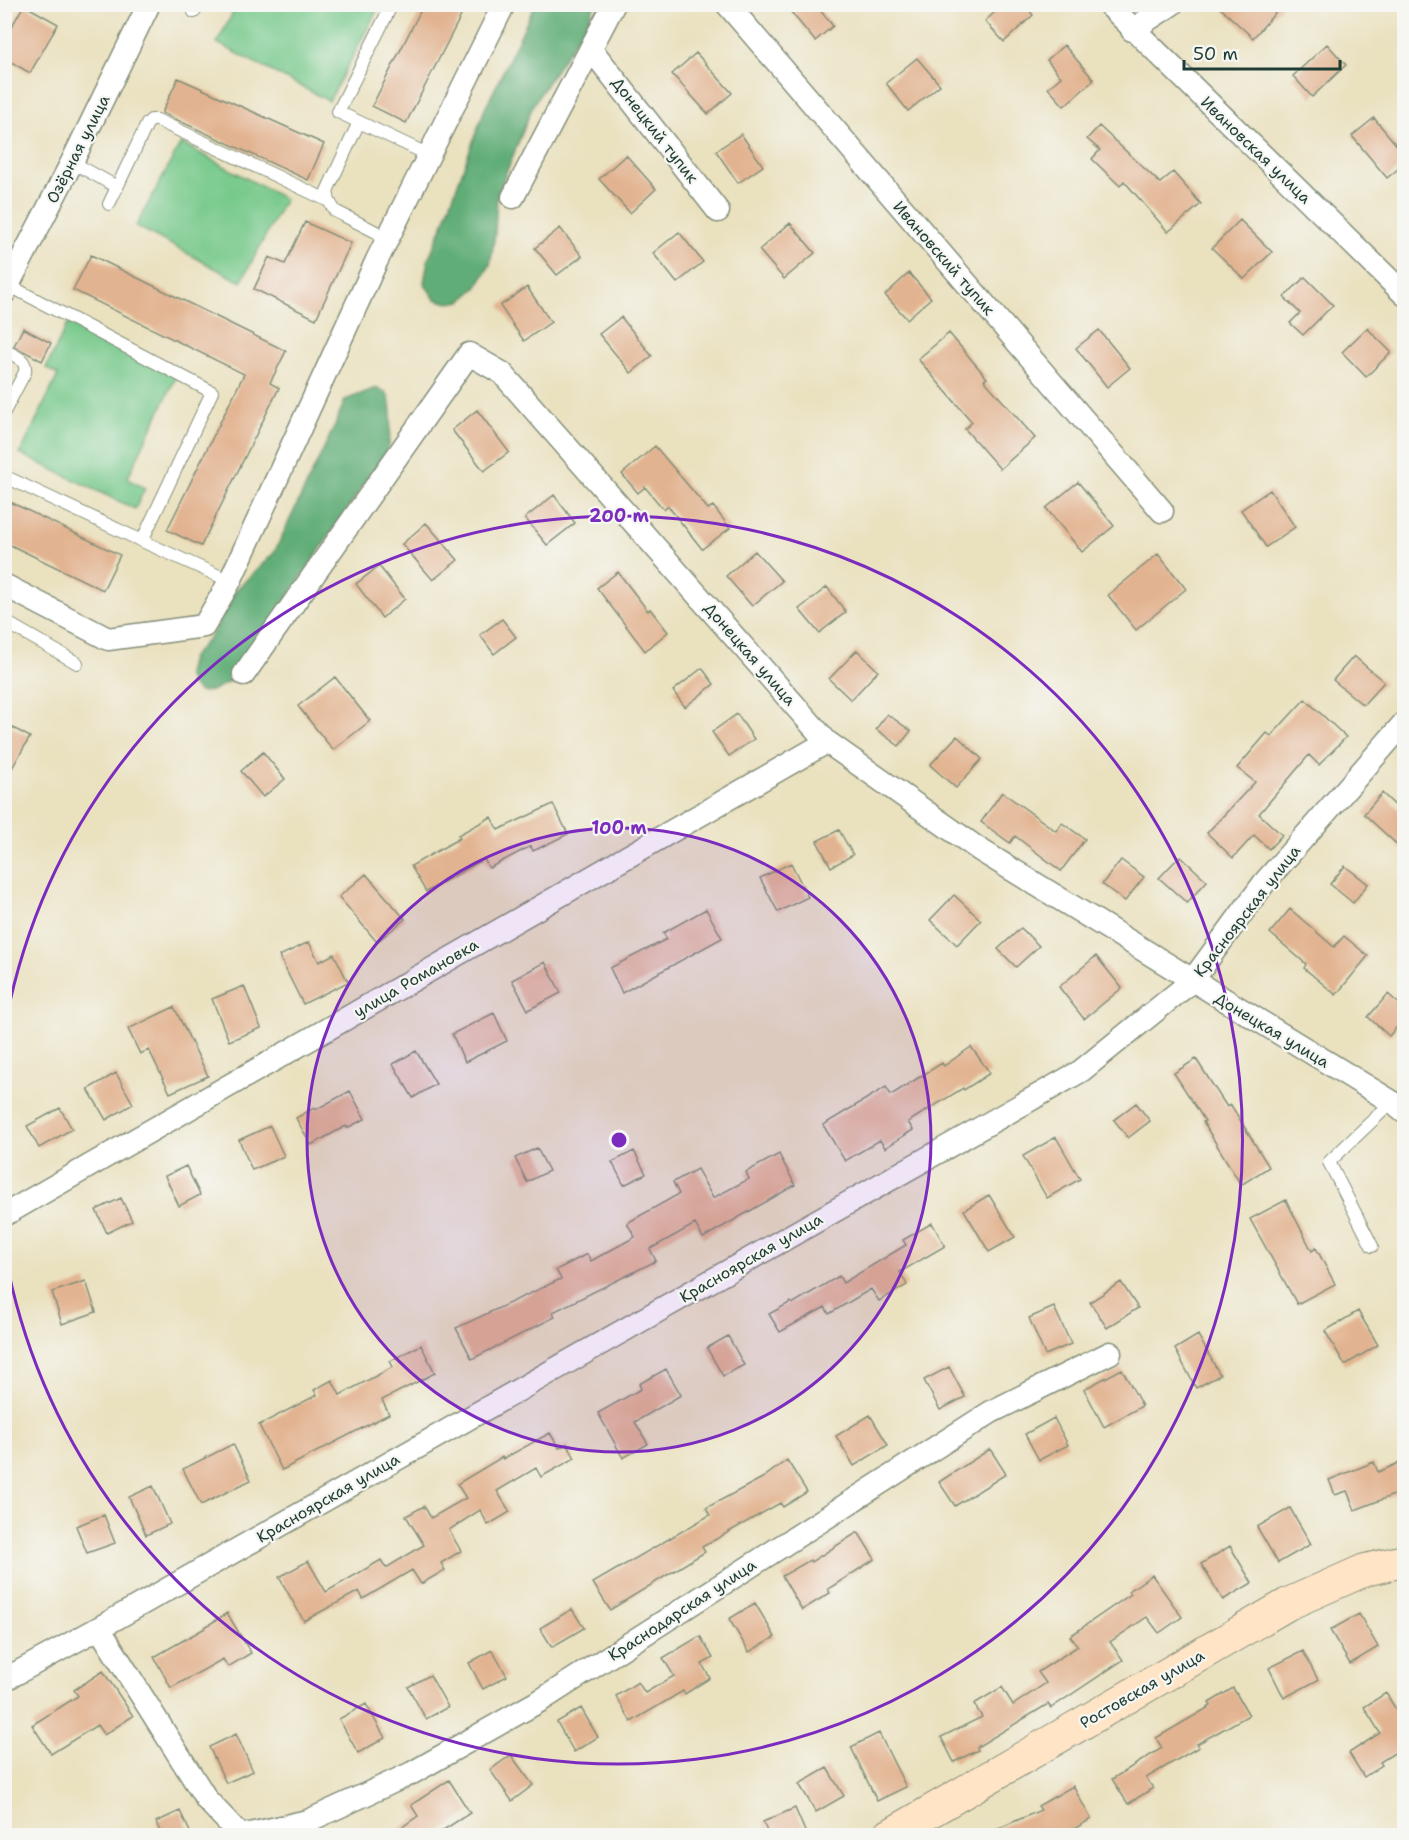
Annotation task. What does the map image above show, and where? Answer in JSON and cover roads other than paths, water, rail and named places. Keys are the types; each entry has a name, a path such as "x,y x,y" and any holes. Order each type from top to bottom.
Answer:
{"street":[{"name":"Озёрная улица","path":"6,289 72,162 149,4"},
{"path":"4,585 108,639 204,626 230,581 388,238 504,4"},
{"path":"513,197 614,4"},
{"name":"Ивановский тупик","path":"727,4 1162,511"},
{"name":"Ивановская улица","path":"1108,4 1404,294"},
{"path":"1132,30 1172,4"},
{"name":"Донецкий тупик","path":"591,49 718,211"},
{"name":"Донецкая улица","path":"244,674 468,354 502,373 827,742 980,850 1398,1107"},
{"name":"Красноярская улица","path":"4,1680 1081,1071 1192,981 1264,883 1404,723"},
{"name":"улица Романовка","path":"4,1215 827,742"},
{"name":"Краснодарская улица","path":"241,1836 308,1821 412,1773 543,1699 991,1412 1110,1353"},
{"name":"Ростовская улица","path":"888,1836 1288,1604 1365,1570 1404,1561"},
{"path":"99,1628 207,1800 241,1836"}],"lane":[{"path":"392,4 338,112 429,155"},
{"path":"109,204 151,120 158,120 329,201"},
{"path":"359,122 327,191 329,201 335,211 388,238"},
{"path":"72,162 117,188"},
{"path":"6,289 212,392 142,541"},
{"path":"4,350 24,361 26,366 4,412"},
{"path":"4,476 230,581"},
{"path":"4,621 77,663"},
{"path":"1372,1246 1329,1162 1398,1107"}]}
